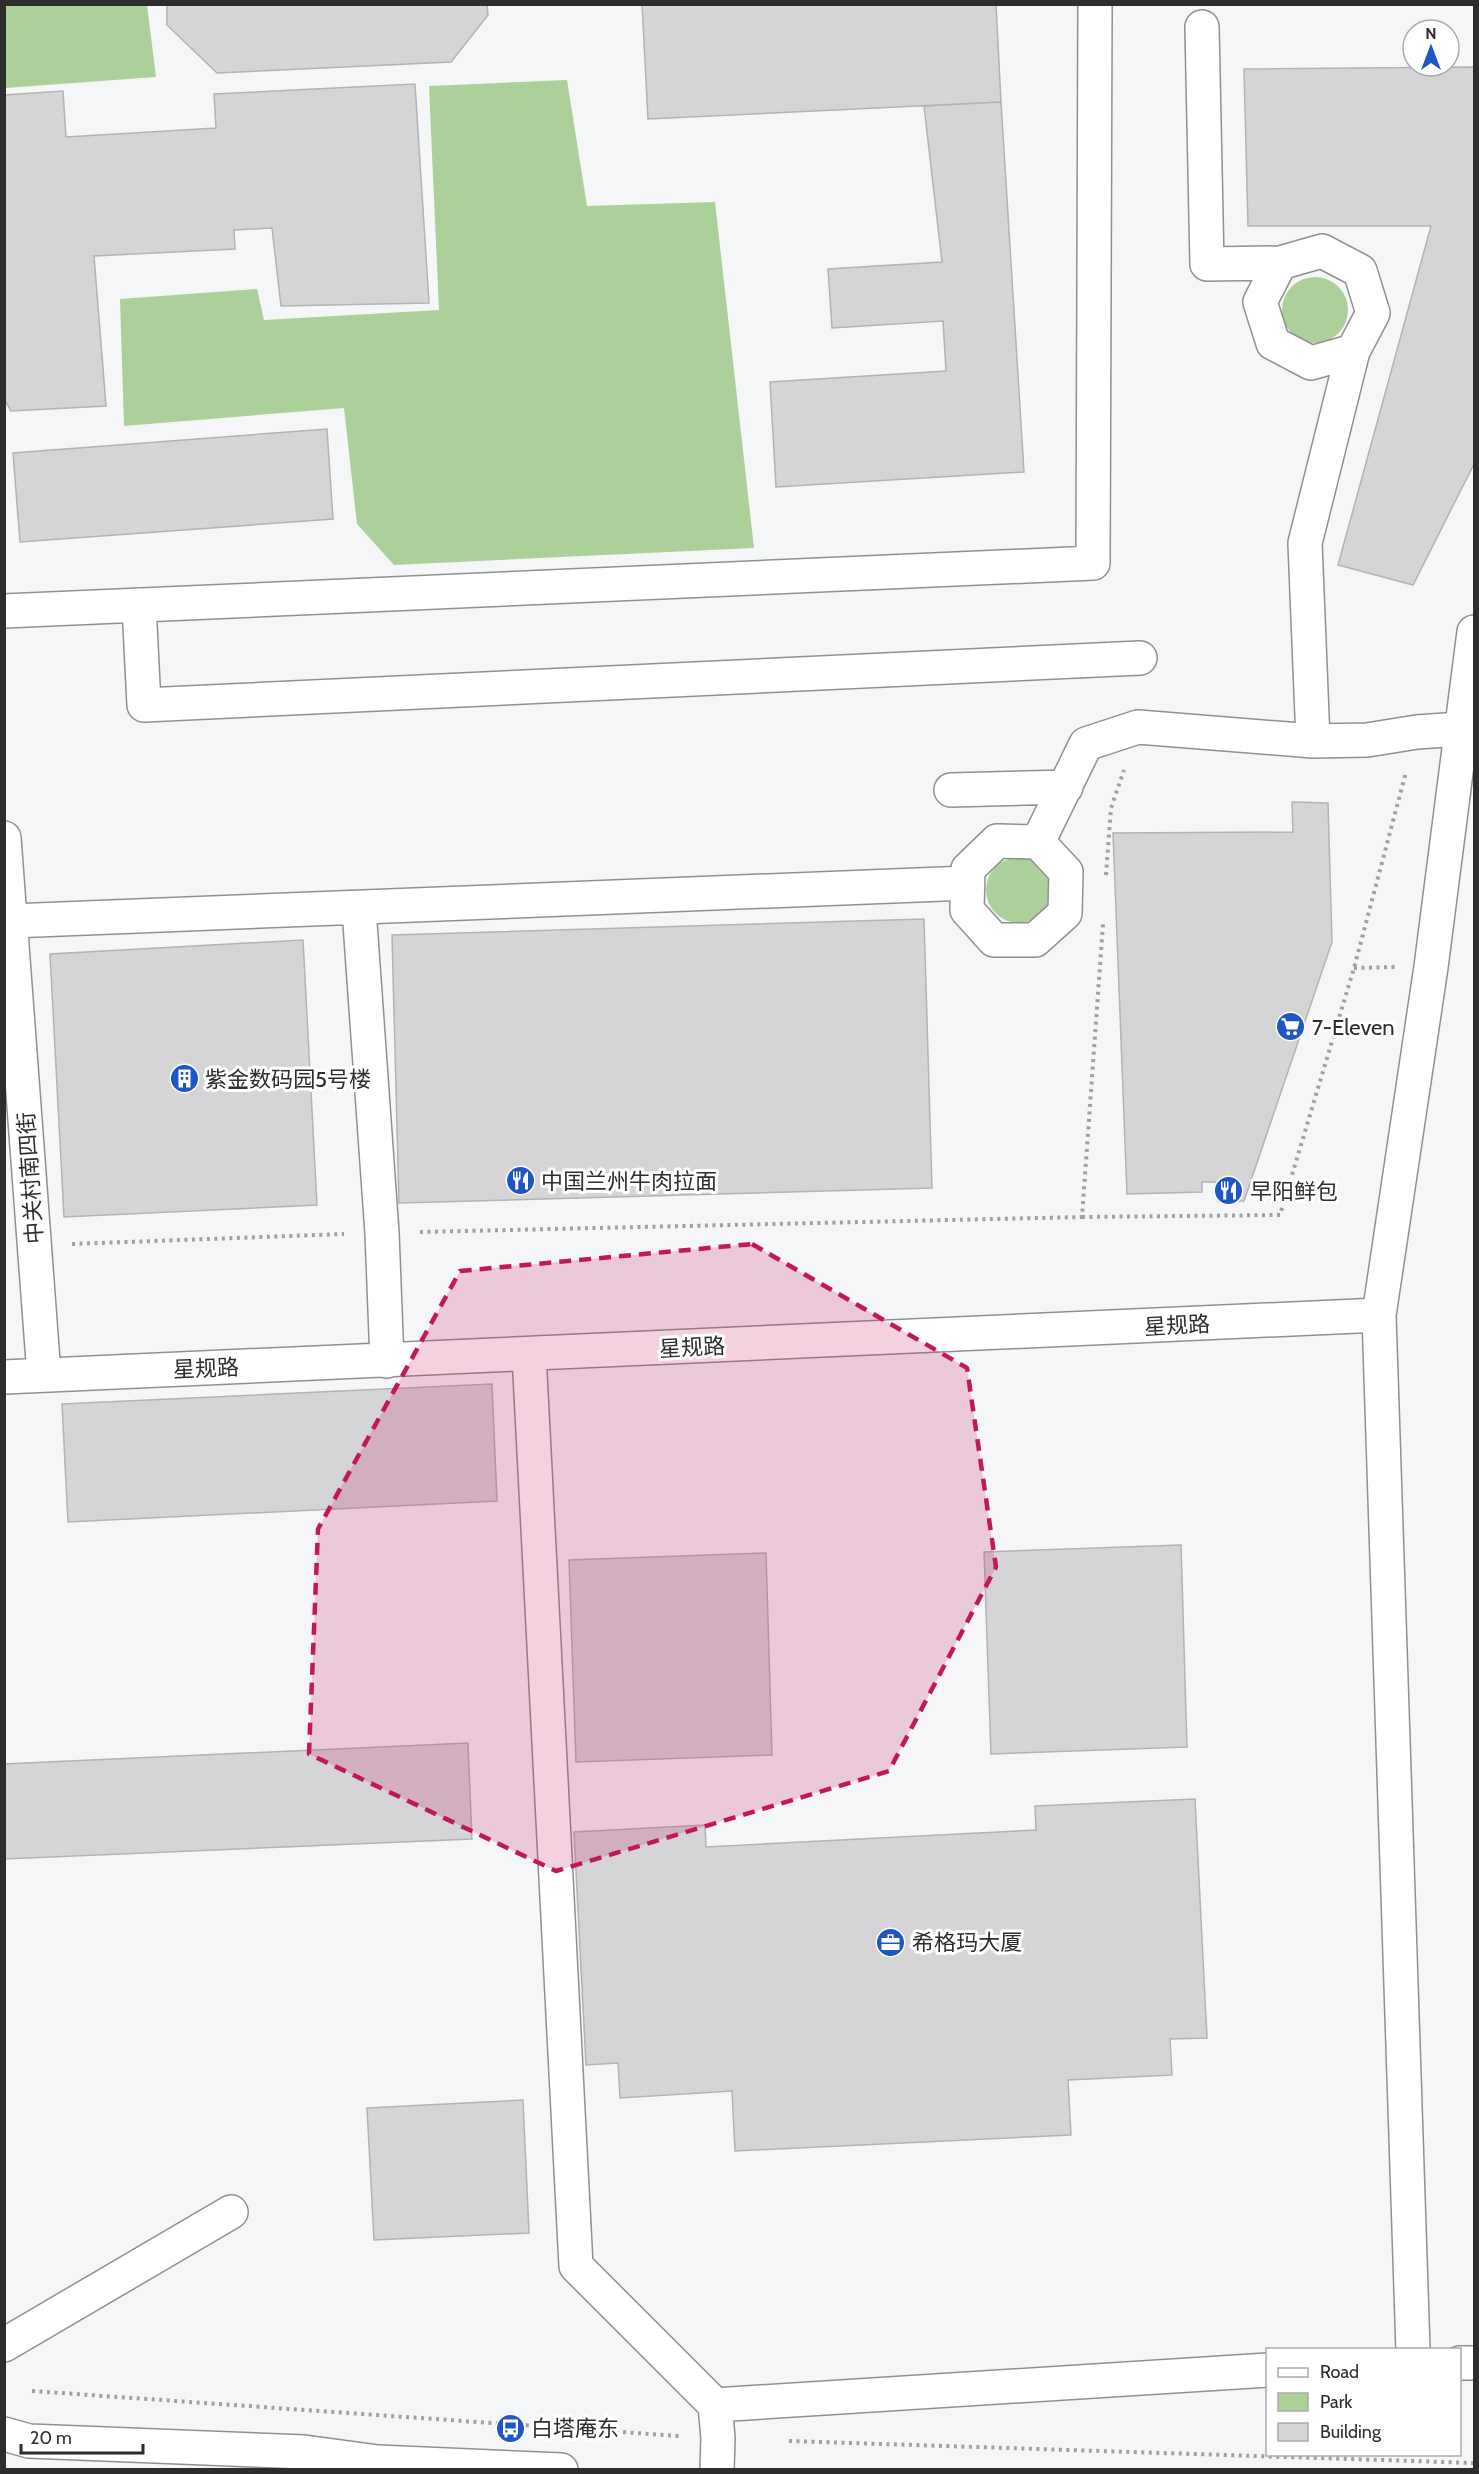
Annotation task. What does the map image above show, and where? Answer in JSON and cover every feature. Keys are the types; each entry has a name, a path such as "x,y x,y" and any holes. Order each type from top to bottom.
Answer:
{"street":[{"path":"4,611 1094,563 1095,4"},
{"path":"1202,27 1207,264 1280,263 1322,251 1360,271 1373,313 1353,351 1305,543 1313,741"},
{"path":"1280,263 1260,302 1273,343 1311,363 1353,351"},
{"path":"139,605 144,705 1140,658"},
{"path":"1413,2348 1379,1315 1431,967 1474,632"},
{"path":"1038,842 1086,744 1138,727 1313,741 1367,740 1417,732 1460,729"},
{"path":"951,790 1066,787"},
{"name":"中关村南四街","path":"4,838 44,1375"},
{"path":"997,841 1038,842 1066,872 1065,913 1035,940 994,940 966,910 968,869 997,841"},
{"path":"11,921 967,883"},
{"path":"358,909 382,1233 387,1361"},
{"name":"星规路","path":"4,1377 1379,1315"},
{"path":"529,1354 576,2266 715,2405 718,2438 717,2469"},
{"path":"4,2346 231,2212"},
{"path":"715,2405 1266,2370"},
{"path":"4,2434 29,2441 304,2452 370,2466 561,2469"}],"path":[{"path":"1106,878 1111,808 1138,727"},
{"path":"34,1245 382,1233 1082,1217 1280,1215 1354,968 1417,732"},
{"path":"1082,1217 1104,913"}],"highlighted area":[{"path":"752,1244 967,1368 996,1567 889,1771 556,1871 309,1754 318,1529 460,1271"}],"green space":[{"path":"5,4 147,5 156,77 5,88"},
{"path":"567,80 587,206 715,202 754,548 394,565 357,524 344,408 124,426 120,299 257,289 264,320 439,310 429,86"},
{"path":"1315,277 1328,280 1338,287 1345,297 1348,310 1345,323 1338,333 1328,340 1315,343 1302,340 1292,333 1285,323 1282,310 1285,297 1292,287 1302,280"},
{"path":"1019,857 1032,860 1042,867 1049,877 1052,890 1049,903 1042,913 1032,920 1019,923 1006,920 996,913 989,903 986,890 989,877 996,867 1006,860"}],"building":[{"path":"167,4 487,4 488,15 451,62 217,73 167,25"},
{"path":"642,4 996,4 1001,102 648,119"},
{"path":"1461,67 1474,67 1474,464 1413,585 1338,565 1431,226 1248,226 1244,69 1401,68 1401,78 1461,78"},
{"path":"415,84 429,303 281,306 272,228 234,230 235,249 94,256 106,406 11,411 4,399 4,95 63,91 66,137 216,128 214,94"},
{"path":"1001,102 1024,472 776,487 770,382 946,371 943,321 832,328 828,269 942,262 924,106"},
{"path":"327,429 333,519 20,542 13,453"},
{"path":"1292,802 1328,803 1332,942 1244,1201 1218,1201 1218,1182 1202,1182 1202,1192 1127,1194 1113,833 1293,832"},
{"path":"924,919 932,1188 399,1203 392,935"},
{"name":"紫金数码园5号楼","path":"303,940 317,1205 64,1217 50,954"},
{"path":"492,1384 497,1501 68,1522 62,1404"},
{"path":"1181,1545 1187,1747 991,1754 984,1552"},
{"path":"766,1553 772,1755 576,1762 569,1560"},
{"path":"468,1743 472,1839 4,1859 4,1764"},
{"name":"希格玛大厦","path":"1195,1799 1207,2038 1170,2039 1172,2075 1068,2080 1071,2135 735,2151 732,2091 620,2098 618,2063 586,2065 574,1832 705,1825 706,1847 1036,1830 1035,1806"},
{"path":"523,2100 529,2233 374,2240 367,2108"}],"place":[{"name":"7-Eleven","path":"1291,1027"},
{"name":"紫金数码园5号楼","path":"184,1079"},
{"name":"中国兰州牛肉拉面","path":"520,1181"},
{"name":"早阳鲜包","path":"1229,1191"},
{"name":"希格玛大厦","path":"891,1942"},
{"name":"白塔庵东","path":"510,2428"}]}
